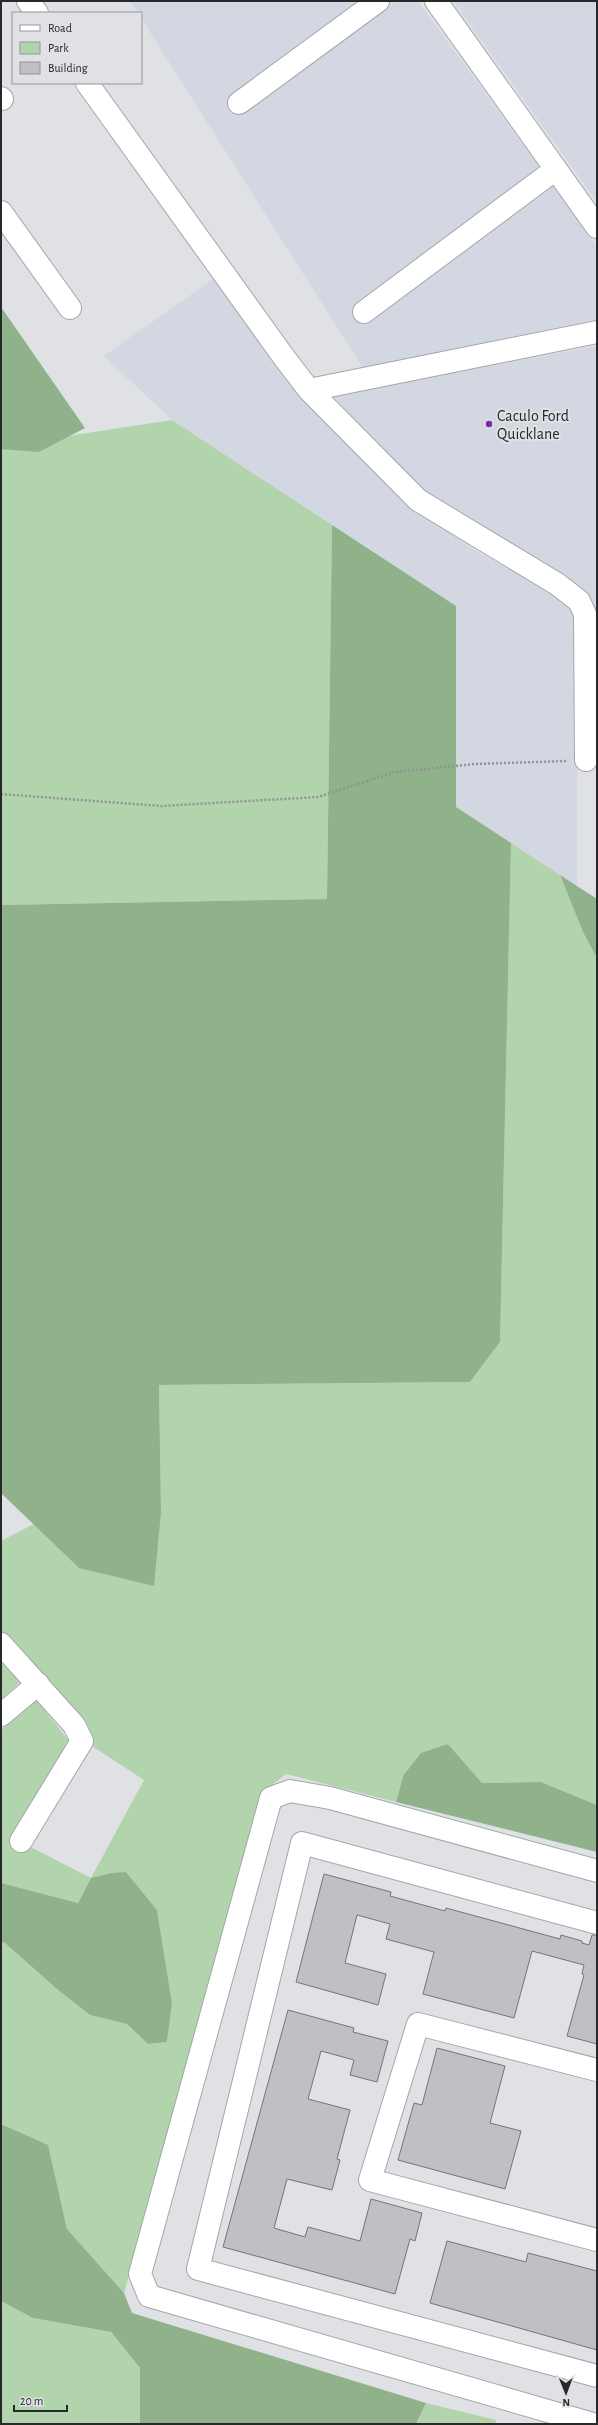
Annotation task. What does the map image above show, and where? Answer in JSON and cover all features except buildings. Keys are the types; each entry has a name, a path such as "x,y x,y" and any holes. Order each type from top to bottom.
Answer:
{"street":[{"path":"28,1 36,12"},
{"path":"239,103 378,1"},
{"path":"436,1 597,227"},
{"path":"88,84 309,390 418,500 557,584 579,601 585,614 586,760"},
{"path":"364,312 556,169"},
{"path":"1,212 70,308"},
{"path":"309,390 597,332"},
{"path":"1,1644 74,1726 82,1742 21,1841"},
{"path":"1,1715 38,1684"},
{"path":"593,2424 149,2296 140,2274 271,1798 290,1791 330,1798 597,1871"},
{"path":"597,1923 302,1843 198,2269 597,2376"},
{"path":"597,2070 418,2024 370,2180 597,2240"}],"path":[{"path":"1,794 161,806 318,798 395,772 475,764 586,760"}],"shaded area":[{"path":"130,1 418,1 597,246 597,319 363,368 142,20 142,12 137,12"},
{"path":"453,1 597,1 597,202"},
{"path":"213,279 316,412 412,507 480,553 572,604 577,625 577,886 456,807 456,606 172,420 104,356"},
{"path":"597,346 597,628 589,596 411,484 333,395"},
{"path":"597,835 597,899 595,898"}],"green space":[{"path":"1,307 85,428 39,452 1,449"},
{"path":"172,420 332,525 327,899 1,905 1,440 9,445"},
{"path":"332,525 456,606 456,807 511,843 500,1342 470,1382 159,1385 161,1512 154,1586 79,1568 1,1493 1,905 327,899"},
{"path":"511,843 560,875 583,932 597,958 597,1805 541,1782 482,1783 448,1744 403,1776 396,1802 286,1774 262,1793 124,2293 67,2229 48,2146 1,2124 1,1942 5,1943 58,1990 90,2015 127,2024 148,2044 167,2042 172,2003 157,1910 126,1872 91,1878 144,1780 92,1746 81,1721 1,1634 1,1541 34,1524 79,1568 161,1512 159,1385 470,1382 500,1342"},
{"path":"560,875 597,899 597,958 583,932"},
{"path":"1,1659 21,1681 1,1700"},
{"path":"34,1697 73,1746 13,1838 91,1878 78,1903 1,1883 1,1730"},
{"path":"448,1744 482,1783 541,1782 597,1805 597,1852 396,1802 403,1776 421,1753"},
{"path":"126,1872 157,1910 172,2003 167,2042 148,2044 127,2024 90,2015 58,1990 5,1943 1,1942 1,1883 78,1903 91,1878 112,1873"},
{"path":"1,2124 48,2145 67,2229 124,2293 132,2313 426,2403 416,2424 140,2424 140,2368 111,2332 33,2318 1,2301"},
{"path":"1,2301 33,2318 111,2332 140,2368 140,2424 1,2424"},
{"path":"426,2403 496,2420 495,2424 416,2424"}],"place":[{"name":"Caculo Ford Quicklane","path":"489,424"}]}
